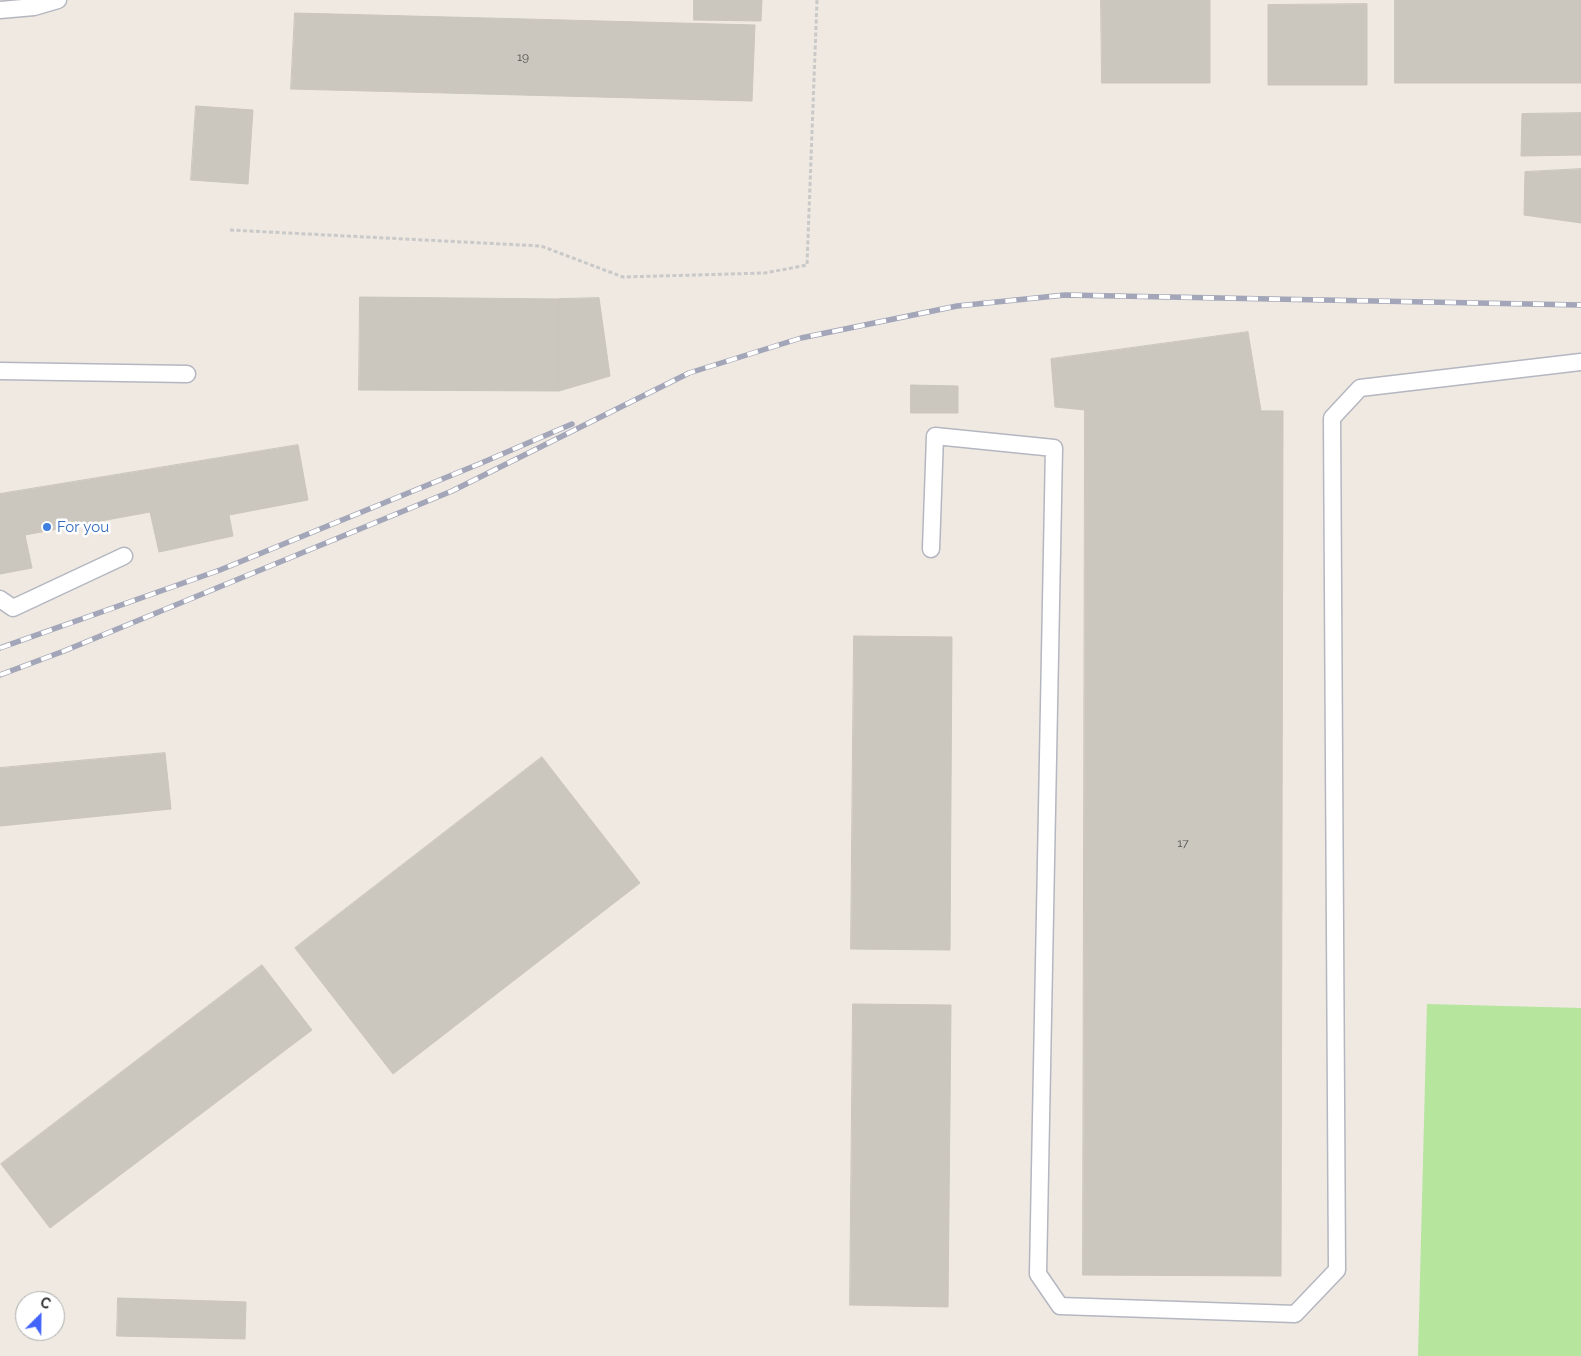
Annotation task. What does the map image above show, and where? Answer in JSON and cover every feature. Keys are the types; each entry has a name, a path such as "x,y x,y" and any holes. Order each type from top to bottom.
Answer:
{"lane":[{"path":"0,10 34,8 58,0"},
{"path":"931,549 934,436 1054,448 1038,1274 1060,1306 1295,1314 1337,1270 1332,418 1360,388 1581,362"},
{"path":"0,371 187,374"},
{"path":"0,599 13,608 124,556"}],"path":[{"path":"230,230 541,246 623,277 765,273 807,265 816,0"}],"green space":[{"path":"1427,1004 1581,1008 1581,1356 1418,1356"}],"building":[{"path":"694,0 762,0 761,21 694,20"},
{"path":"1101,0 1210,0 1210,83 1102,83"},
{"path":"1395,0 1581,0 1581,83 1395,83"},
{"path":"1367,4 1367,85 1268,85 1268,5"},
{"path":"295,13 755,25 752,101 291,89"},
{"path":"196,106 253,110 248,184 191,180"},
{"path":"1581,113 1581,155 1521,156 1522,114"},
{"path":"1581,169 1581,223 1524,215 1525,172"},
{"path":"360,297 559,299 559,391 359,390"},
{"path":"599,298 610,376 559,391 559,299"},
{"path":"1248,332 1261,411 1085,410 1055,407 1051,359"},
{"path":"911,385 958,386 958,413 911,413"},
{"path":"1085,410 1283,411 1281,1276 1083,1275"},
{"path":"298,445 308,500 229,515 233,536 159,552 150,512 25,535 32,568 0,574 0,494"},
{"path":"854,636 952,637 950,950 851,949"},
{"path":"165,753 171,809 0,826 0,768"},
{"path":"542,757 640,883 393,1074 295,948"},
{"path":"262,965 312,1030 50,1228 1,1164"},
{"path":"853,1004 951,1005 948,1307 850,1305"},
{"path":"118,1298 246,1302 245,1339 117,1336"}],"railway":[{"path":"0,675 64,651 452,491 689,373 801,338 957,306 1065,295 1581,305"},
{"path":"0,648 220,570 572,424"}],"place":[{"name":"For you","path":"47,527"}]}
